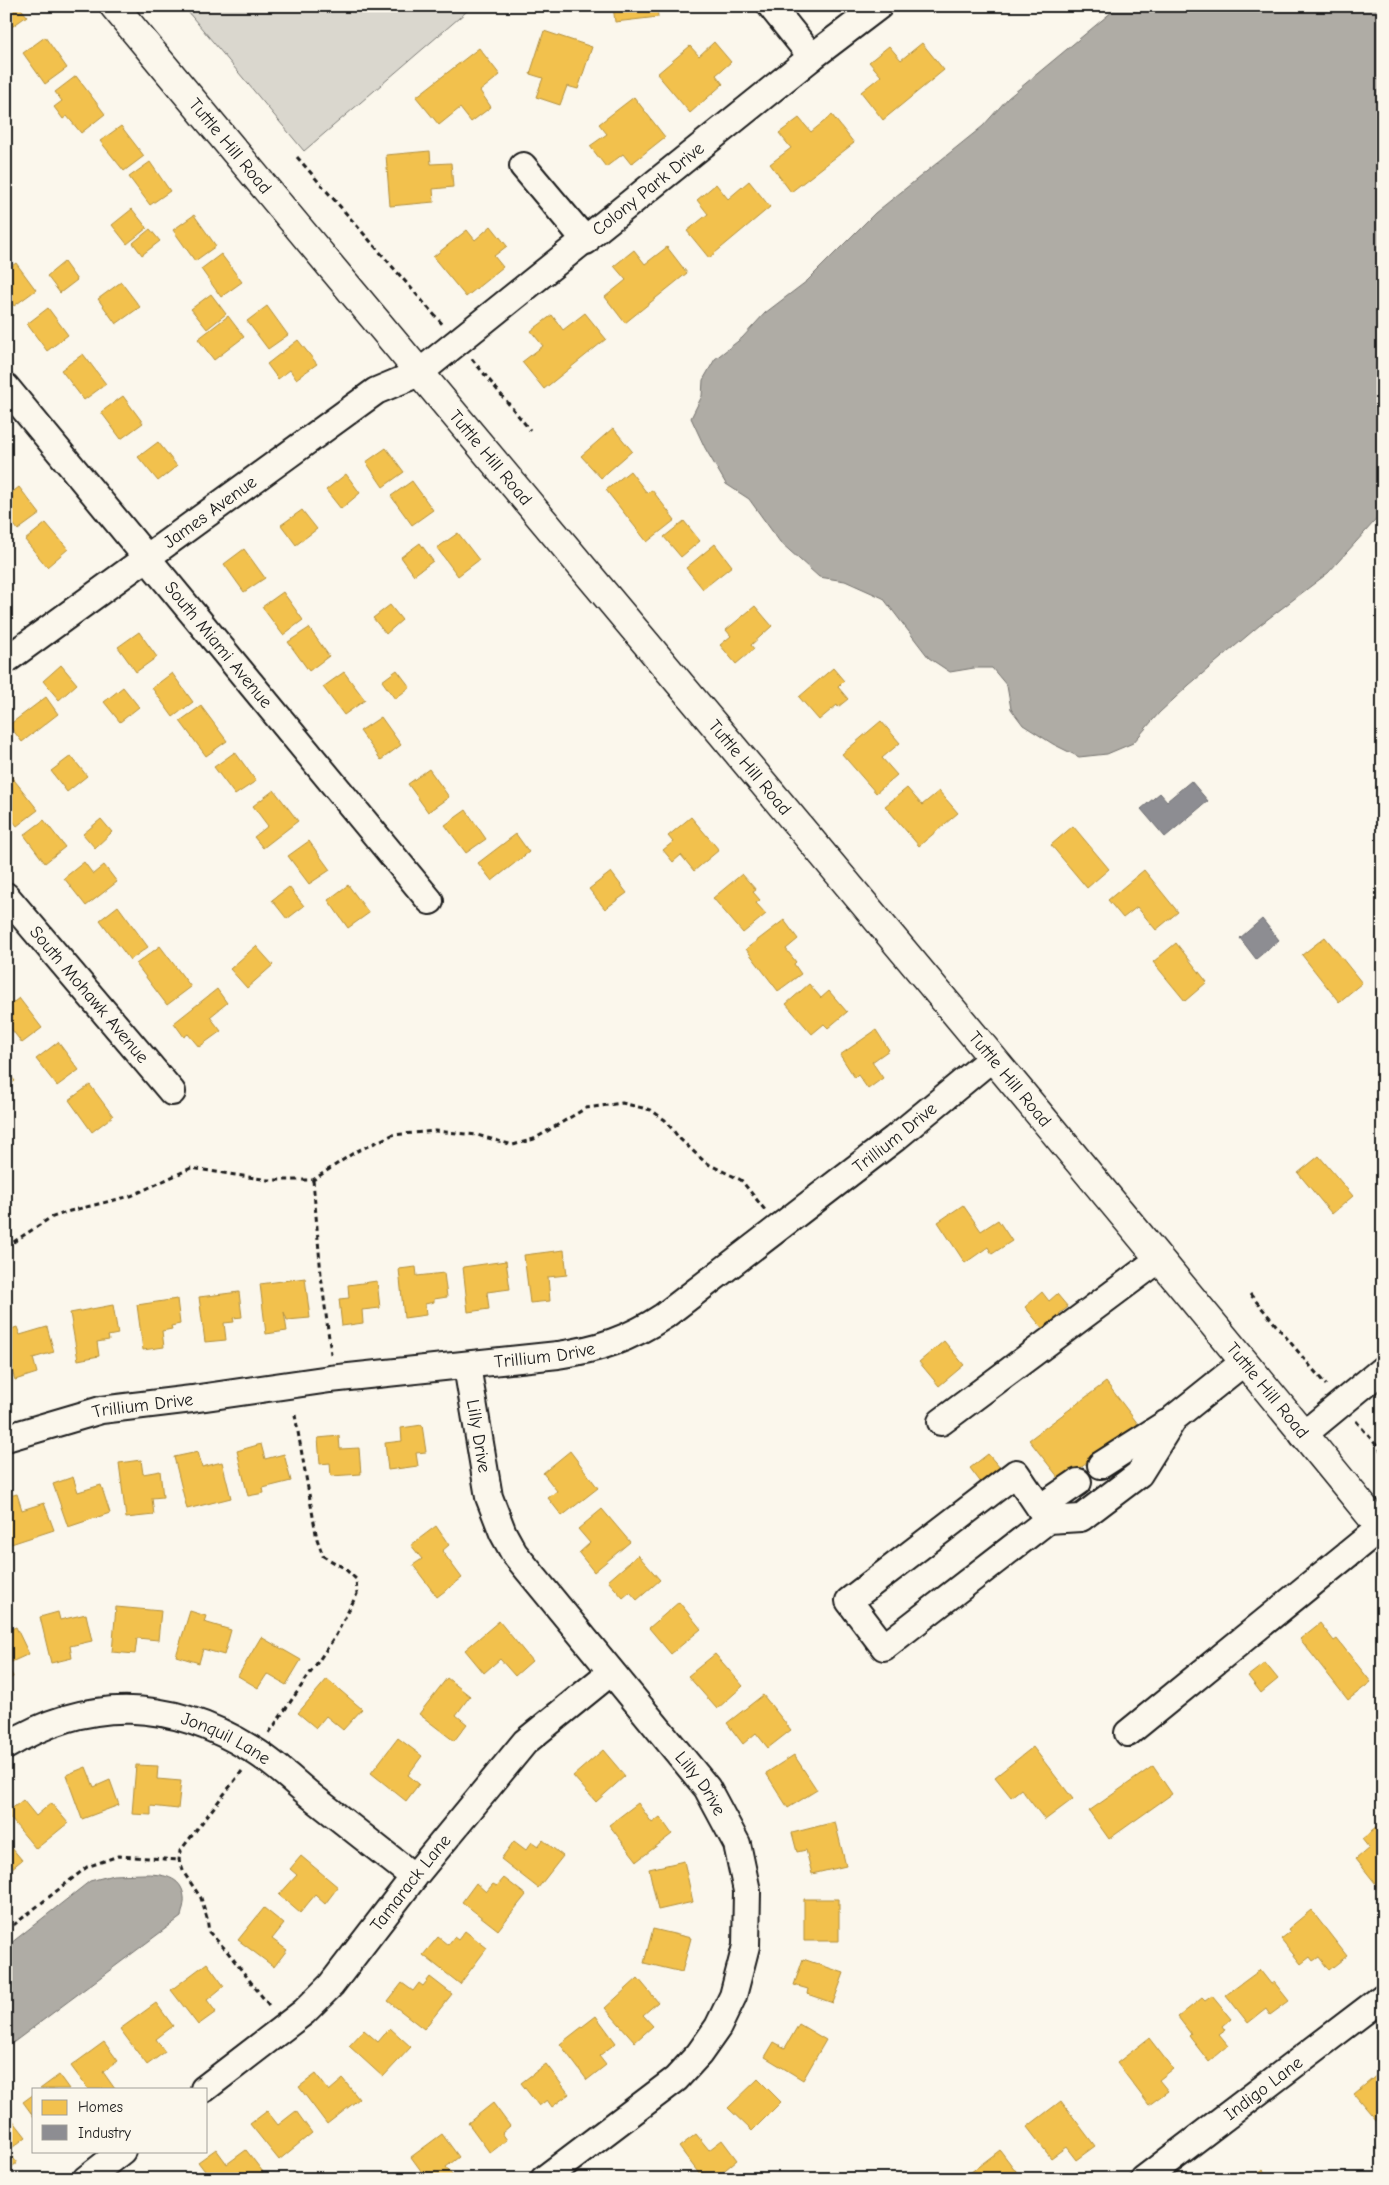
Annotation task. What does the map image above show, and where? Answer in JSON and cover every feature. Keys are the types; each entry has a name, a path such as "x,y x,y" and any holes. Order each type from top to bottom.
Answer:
{"main road":[{"name":"Tuttle Hill Road","path":"114,6 992,1058 1381,1529"}],"street":[{"path":"771,6 812,57"},
{"name":"Colony Park Drive","path":"419,373 812,57 879,6"},
{"path":"523,166 586,240"},
{"name":"James Avenue","path":"6,660 376,392 419,373"},
{"name":"South Miami Avenue","path":"6,387 430,901"},
{"name":"South Mohawk Avenue","path":"6,896 172,1092"},
{"name":"Trillium Drive","path":"6,1438 101,1410 330,1379 468,1366 586,1351 615,1342 641,1331 664,1316 894,1139 992,1058"},
{"path":"941,1422 1158,1260"},
{"path":"1101,1465 1174,1418 1244,1362"},
{"name":"Lilly Drive","path":"468,1366 489,1497 503,1533 514,1553 707,1788 737,1844 747,1891 746,1946 733,1996 727,2011 694,2061 676,2079 544,2179"},
{"path":"1303,1435 1383,1369"},
{"path":"1078,1482 1044,1514 884,1647 849,1601 1016,1473 1044,1514 1081,1518 1139,1474 1174,1418"},
{"path":"1128,1733 1381,1529"},
{"name":"Tamarack Lane","path":"205,2088 304,2012 331,1984 414,1877 524,1742 611,1672"},
{"name":"Jonquil Lane","path":"6,1746 48,1724 74,1716 109,1711 138,1710 187,1718 218,1730 255,1751 414,1877"},
{"name":"Indigo Lane","path":"1144,2179 1383,1997"},
{"path":"86,2179 121,2152"}],"path":[{"path":"297,157 458,342 530,430"},
{"path":"6,1247 50,1218 70,1211 131,1196 191,1168 268,1180 313,1180 355,1152 392,1135 434,1131 477,1135 513,1145 534,1139 586,1108 622,1103 651,1110 665,1120 679,1138 706,1163 741,1180 779,1227"},
{"path":"313,1180 321,1275 331,1354"},
{"path":"1250,1294 1383,1453"},
{"path":"284,2028 226,1950 208,1932 207,1918 201,1898 184,1873 179,1860 180,1851 240,1774 335,1637 357,1594 356,1579 344,1568 323,1556 317,1539 295,1415"},
{"path":"6,1931 87,1867 118,1856 179,1860"}],"shaded area":[{"path":"183,6 473,6 304,151"},
{"path":"1119,6 1383,6 1383,512 1328,573 1260,625 1189,685 1159,713 1133,743 1107,754 1079,757 1053,744 1023,725 1011,709 1007,686 992,668 974,668 950,672 929,658 883,598 845,581 819,577 780,542 749,499 726,484 705,448 691,418 702,396 703,380 715,359 742,338 765,313 807,281 875,213 983,126 1008,98"},
{"path":"144,1874 164,1876 175,1880 182,1890 184,1899 181,1917 6,2048 6,1947 90,1881 113,1875"}],"building: Homes":[{"path":"6,6 19,6 27,16 6,31"},
{"path":"613,6 657,6 658,17 615,22"},
{"path":"544,31 592,47 578,89 567,86 560,105 536,97 543,78 530,74"},
{"path":"45,37 67,68 45,84 23,53"},
{"path":"714,42 731,62 716,75 723,84 690,113 657,74 690,46 699,56"},
{"path":"922,43 944,70 883,120 861,92 881,76 869,62 889,46 901,60"},
{"path":"479,48 500,75 480,91 491,107 471,122 460,108 439,125 416,97"},
{"path":"76,76 105,114 81,133 67,116 63,119 54,107 62,101 55,92"},
{"path":"634,97 665,137 631,164 623,154 606,167 590,146 607,134 599,124"},
{"path":"832,115 854,143 791,192 770,164 791,148 779,133 799,118 811,132"},
{"path":"121,126 144,156 124,171 100,141"},
{"path":"430,151 431,164 451,163 453,187 433,189 434,202 390,206 386,155"},
{"path":"150,162 170,191 150,205 129,177"},
{"path":"749,181 770,207 709,258 687,231 708,214 697,200 716,184 728,199"},
{"path":"132,209 147,228 127,244 112,225"},
{"path":"194,215 216,246 195,261 173,230"},
{"path":"491,226 507,246 494,256 503,267 466,297 433,257 467,230 475,240"},
{"path":"150,229 160,241 142,255 133,243"},
{"path":"667,247 687,273 625,323 605,297 626,280 614,266 634,250 645,264"},
{"path":"221,254 242,282 221,297 201,269"},
{"path":"64,262 77,280 60,293 47,276"},
{"path":"16,263 36,290 14,306 6,295 6,270"},
{"path":"121,282 140,307 116,324 98,299"},
{"path":"211,294 226,314 207,329 191,309"},
{"path":"267,306 288,335 268,349 247,321"},
{"path":"48,308 68,335 47,351 27,324"},
{"path":"585,313 606,339 544,389 522,362 543,346 531,331 552,315 563,330"},
{"path":"228,316 244,337 214,360 198,339"},
{"path":"298,340 317,364 296,379 290,370 278,379 267,364"},
{"path":"83,354 106,384 84,400 61,370"},
{"path":"123,396 143,423 121,439 101,412"},
{"path":"613,428 632,451 601,478 581,456"},
{"path":"158,442 177,466 158,481 138,457"},
{"path":"386,448 404,472 383,487 366,462"},
{"path":"630,471 647,493 652,490 675,520 647,542 606,490"},
{"path":"346,474 360,493 341,509 326,490"},
{"path":"412,481 433,510 412,525 391,496"},
{"path":"19,487 40,514 18,530 6,514 6,497"},
{"path":"302,510 317,529 296,545 281,525"},
{"path":"684,521 700,541 681,557 664,537"},
{"path":"46,523 68,549 47,567 25,540"},
{"path":"458,533 479,560 458,576 437,548"},
{"path":"420,543 433,561 414,575 401,557"},
{"path":"715,544 732,566 703,589 686,568"},
{"path":"244,549 265,578 244,592 224,564"},
{"path":"283,592 303,620 283,635 262,607"},
{"path":"390,605 402,620 386,634 373,618"},
{"path":"755,606 772,626 751,645 754,649 736,664 720,645 731,636 726,630"},
{"path":"309,628 329,656 309,671 288,642"},
{"path":"139,632 157,657 136,672 118,647"},
{"path":"61,665 77,684 59,700 43,681"},
{"path":"833,668 844,681 838,687 848,699 838,707 837,705 819,720 799,697"},
{"path":"397,670 410,687 395,699 382,681"},
{"path":"344,672 365,700 344,715 323,687"},
{"path":"172,673 193,702 173,717 152,688"},
{"path":"123,687 139,707 120,722 104,702"},
{"path":"46,697 58,714 22,742 9,725"},
{"path":"201,706 227,741 206,756 180,721"},
{"path":"381,717 401,745 381,760 360,731"},
{"path":"881,721 900,743 882,758 897,775 876,793 842,754"},
{"path":"235,752 256,781 235,795 214,767"},
{"path":"71,756 87,776 67,792 51,771"},
{"path":"429,769 449,797 428,812 408,784"},
{"path":"11,776 38,810 17,826 6,812 6,780"},
{"path":"907,788 922,805 939,791 958,813 919,846 885,806"},
{"path":"274,790 298,821 263,848 254,837 268,826 253,806"},
{"path":"466,810 486,839 466,853 445,825"},
{"path":"691,817 719,850 694,871 681,855 673,862 663,850 673,842 668,836"},
{"path":"101,819 112,832 95,848 83,834"},
{"path":"44,820 65,847 45,863 24,835"},
{"path":"1073,826 1109,869 1087,888 1051,845"},
{"path":"516,834 529,852 492,881 478,863"},
{"path":"309,841 330,870 309,884 288,856"},
{"path":"84,862 93,874 104,865 117,882 86,906 64,878"},
{"path":"1144,870 1178,912 1156,930 1137,907 1123,918 1108,900"},
{"path":"611,872 627,893 605,909 589,889"},
{"path":"742,874 756,890 753,892 760,900 756,903 766,914 743,933 713,898"},
{"path":"348,885 369,913 348,928 328,900"},
{"path":"289,887 304,906 287,919 272,900"},
{"path":"118,906 148,947 130,960 100,920"},
{"path":"784,920 798,939 786,949 796,962 794,964 801,974 778,991 746,949"},
{"path":"1325,937 1362,983 1339,1002 1302,955"},
{"path":"1176,943 1207,982 1185,1001 1153,962"},
{"path":"160,946 191,987 167,1005 136,964"},
{"path":"256,946 273,965 247,988 230,969"},
{"path":"809,984 821,998 829,991 847,1012 828,1028 824,1024 812,1034 786,1004"},
{"path":"217,989 227,1003 210,1017 221,1031 199,1047 188,1034 184,1037 174,1023"},
{"path":"19,998 42,1028 22,1043 6,1022 6,1008"},
{"path":"876,1030 889,1050 872,1062 883,1078 868,1089 858,1075 855,1078 840,1055"},
{"path":"58,1042 79,1070 57,1086 36,1059"},
{"path":"6,1070 15,1081 6,1087"},
{"path":"90,1085 113,1116 92,1132 69,1100"},
{"path":"1319,1156 1353,1196 1332,1214 1298,1173"},
{"path":"963,1205 981,1231 998,1220 1012,1241 992,1254 988,1247 965,1263 938,1222"},
{"path":"564,1250 567,1275 548,1277 550,1301 530,1303 524,1255"},
{"path":"506,1261 510,1289 487,1292 489,1309 468,1312 463,1267"},
{"path":"416,1267 417,1276 444,1273 447,1297 434,1299 434,1302 425,1304 426,1315 404,1318 399,1269"},
{"path":"305,1278 310,1318 287,1320 284,1312 287,1331 266,1334 260,1284"},
{"path":"377,1281 380,1308 362,1310 363,1323 342,1326 339,1299 349,1298 348,1285"},
{"path":"239,1292 242,1317 233,1318 234,1322 224,1323 226,1340 205,1342 199,1297"},
{"path":"1042,1292 1049,1301 1057,1294 1068,1307 1059,1314 1065,1321 1048,1335 1025,1307"},
{"path":"177,1299 180,1324 171,1326 172,1329 162,1331 164,1347 143,1350 137,1305"},
{"path":"113,1305 118,1334 108,1336 109,1340 97,1342 99,1356 78,1360 70,1313"},
{"path":"17,1327 20,1335 47,1327 54,1352 33,1358 37,1373 15,1380 6,1352 6,1331"},
{"path":"944,1341 964,1365 939,1386 919,1362"},
{"path":"1106,1382 1138,1424 1062,1482 1029,1440"},
{"path":"422,1425 426,1452 416,1453 418,1466 388,1470 385,1443 402,1441 401,1428"},
{"path":"339,1436 340,1449 359,1448 361,1474 331,1476 330,1463 320,1464 318,1438"},
{"path":"261,1444 265,1459 284,1454 291,1481 263,1488 264,1493 248,1496 237,1451"},
{"path":"570,1451 598,1488 562,1516 548,1498 557,1491 543,1473"},
{"path":"198,1452 202,1467 222,1462 231,1498 187,1509 174,1457"},
{"path":"988,1454 1001,1469 982,1484 970,1468"},
{"path":"141,1460 143,1474 160,1471 163,1497 152,1498 154,1515 126,1518 119,1463"},
{"path":"73,1477 78,1492 101,1485 110,1513 68,1527 53,1484"},
{"path":"17,1494 22,1510 44,1503 54,1530 11,1544 6,1530 6,1497"},
{"path":"602,1509 630,1542 594,1572 579,1553 590,1543 578,1529"},
{"path":"436,1526 449,1545 442,1551 462,1578 437,1597 413,1565 422,1559 411,1545"},
{"path":"638,1555 660,1580 637,1600 630,1592 623,1598 608,1581"},
{"path":"679,1602 701,1629 671,1654 649,1628"},
{"path":"116,1607 161,1611 158,1640 137,1638 135,1654 112,1652"},
{"path":"190,1611 206,1616 204,1622 231,1630 224,1655 203,1649 199,1663 176,1656"},
{"path":"58,1612 60,1620 86,1614 92,1641 70,1646 72,1658 51,1663 40,1617"},
{"path":"499,1621 532,1661 515,1676 500,1659 484,1673 465,1650"},
{"path":"1320,1623 1334,1641 1337,1639 1371,1682 1348,1700 1300,1639"},
{"path":"16,1627 29,1654 7,1664 13,1677 6,1681 6,1631"},
{"path":"261,1637 301,1660 286,1685 267,1674 258,1688 238,1676"},
{"path":"715,1654 743,1686 717,1709 688,1676"},
{"path":"1265,1663 1278,1679 1261,1693 1248,1676"},
{"path":"447,1678 470,1696 456,1715 467,1724 454,1741 419,1714"},
{"path":"327,1679 362,1709 343,1730 326,1716 316,1728 298,1713"},
{"path":"763,1695 791,1730 768,1748 756,1733 743,1744 727,1723"},
{"path":"398,1738 422,1756 408,1775 419,1784 406,1801 371,1773"},
{"path":"1033,1747 1073,1799 1045,1820 1021,1789 1011,1797 995,1777"},
{"path":"603,1750 625,1776 596,1802 573,1776"},
{"path":"794,1755 817,1790 788,1808 766,1773"},
{"path":"136,1765 158,1766 157,1779 181,1781 178,1809 151,1806 151,1815 132,1814"},
{"path":"1153,1766 1172,1794 1109,1839 1089,1811"},
{"path":"86,1767 94,1787 110,1780 119,1805 82,1819 66,1775"},
{"path":"23,1800 36,1816 51,1803 68,1823 36,1849 6,1813"},
{"path":"638,1803 652,1823 660,1817 672,1834 637,1861 609,1825"},
{"path":"835,1822 846,1866 812,1874 806,1850 797,1852 792,1833"},
{"path":"1381,1824 1383,1826 1383,1893 1356,1859 1369,1848 1362,1839"},
{"path":"543,1840 563,1856 538,1888 501,1859 514,1841 526,1850 532,1842 538,1846"},
{"path":"6,1841 22,1860 6,1873"},
{"path":"301,1856 338,1887 325,1904 315,1895 300,1913 279,1895 297,1875 290,1869"},
{"path":"684,1861 693,1902 658,1910 649,1869"},
{"path":"504,1878 526,1895 498,1930 462,1902 476,1883 486,1892 493,1884 497,1886"},
{"path":"804,1899 839,1899 839,1941 804,1941"},
{"path":"264,1908 284,1924 272,1939 287,1950 274,1967 238,1940"},
{"path":"1311,1910 1347,1956 1329,1970 1319,1957 1313,1961 1310,1957 1301,1964 1281,1939 1290,1932 1288,1929"},
{"path":"653,1929 691,1938 682,1972 644,1963"},
{"path":"465,1931 487,1948 460,1984 423,1955 438,1937 448,1945 454,1937 458,1940"},
{"path":"803,1959 844,1973 833,2003 807,1994 808,1989 794,1985"},
{"path":"207,1963 224,1986 207,2000 216,2012 198,2025 171,1990"},
{"path":"1260,1970 1271,1984 1274,1982 1289,2001 1270,2015 1266,2009 1248,2023 1226,1995"},
{"path":"430,1977 452,1994 424,2029 388,2001 402,1983 413,1991 419,1983 423,1986"},
{"path":"638,1978 658,2002 643,2015 653,2026 635,2042 605,2008"},
{"path":"1212,1996 1231,2019 1223,2026 1226,2030 1219,2035 1228,2046 1209,2062 1189,2036 1191,2034 1178,2017 1202,1998 1205,2001"},
{"path":"156,2003 173,2026 156,2039 165,2052 147,2065 120,2029"},
{"path":"596,2016 616,2043 599,2056 606,2065 587,2080 560,2044"},
{"path":"799,2024 826,2040 803,2080 765,2057 774,2042 785,2048"},
{"path":"390,2028 411,2047 383,2077 349,2046 364,2030 378,2042"},
{"path":"1149,2038 1173,2069 1159,2080 1168,2091 1149,2105 1117,2063"},
{"path":"104,2042 118,2061 103,2072 114,2088 87,2088 71,2066"},
{"path":"546,2064 569,2094 552,2107 547,2100 539,2106 521,2083"},
{"path":"1383,2070 1383,2128 1354,2094"},
{"path":"316,2074 329,2091 343,2079 359,2099 327,2124 299,2087"},
{"path":"59,2075 68,2088 41,2088"},
{"path":"758,2079 781,2102 752,2131 728,2108"},
{"path":"32,2095 32,2114 23,2102"},
{"path":"1061,2101 1095,2146 1076,2160 1066,2147 1051,2158 1027,2127"},
{"path":"493,2103 510,2126 502,2133 507,2140 490,2153 468,2123"},
{"path":"267,2111 278,2125 296,2111 312,2133 279,2160 250,2124"},
{"path":"8,2114 26,2137 8,2151 17,2163 6,2171 6,2116"},
{"path":"442,2134 459,2157 446,2167 455,2179 427,2179 411,2157"},
{"path":"696,2134 709,2150 722,2140 737,2160 714,2179 703,2179 679,2147"},
{"path":"216,2149 227,2164 246,2150 263,2172 254,2179 211,2179 198,2162"},
{"path":"1000,2150 1022,2179 969,2179 966,2176"},
{"path":"1263,2169 1272,2179 1251,2179"}],"building: Industry":[{"path":"1191,781 1208,801 1165,837 1141,809 1160,793 1167,801"},
{"path":"1262,919 1279,940 1256,959 1240,938"}]}
